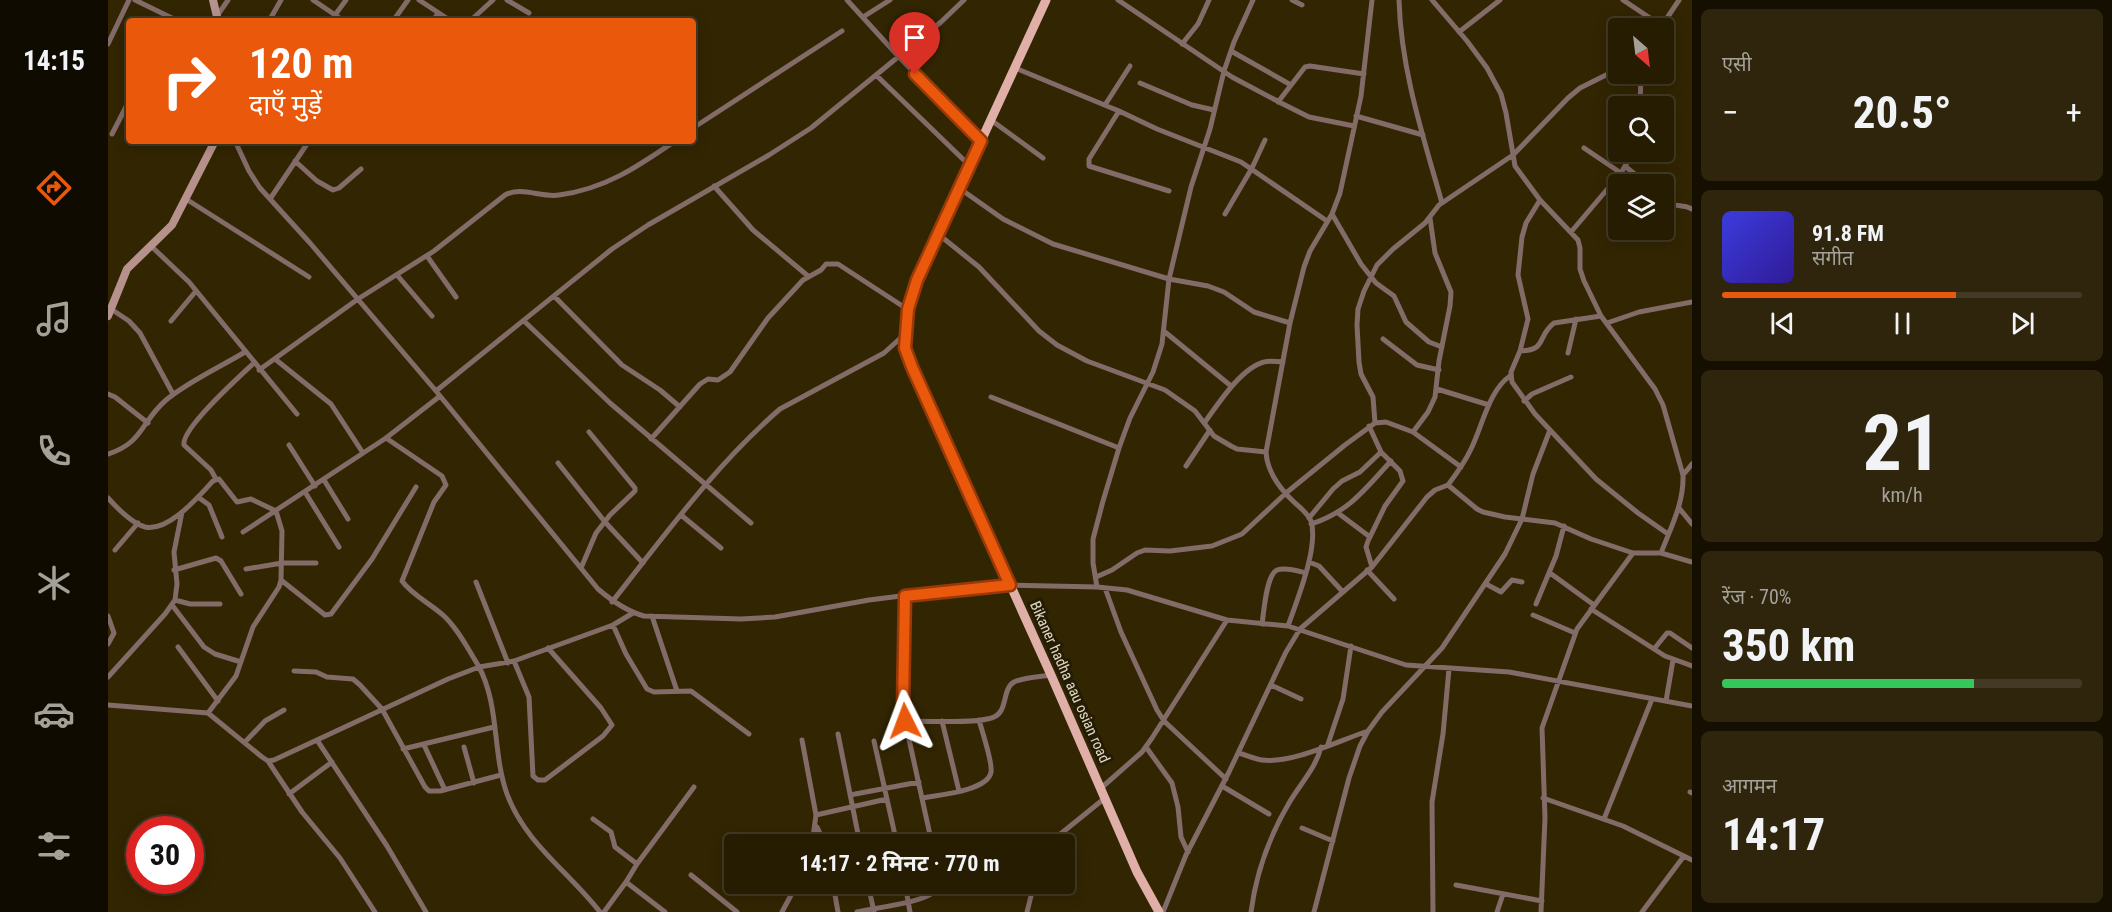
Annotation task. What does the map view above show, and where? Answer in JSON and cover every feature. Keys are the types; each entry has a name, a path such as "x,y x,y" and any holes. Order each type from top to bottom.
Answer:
{"main road":[{"name":"Bikaner hadha aau osian road","path":"1046,0 917,280 908,309 905,348 1137,872 1161,912"}],"street":[{"path":"108,44 129,0"},
{"path":"135,0 168,18"},
{"path":"213,0 217,18"},
{"path":"217,18 228,0"},
{"path":"273,18 280,0"},
{"path":"313,0 340,18"},
{"path":"335,15 346,0"},
{"path":"395,18 408,0"},
{"path":"419,0 446,18"},
{"path":"473,18 493,0"},
{"path":"507,0 529,13"},
{"path":"847,0 981,141"},
{"path":"863,17 890,0"},
{"path":"243,532 386,438 612,249 648,225 811,128 941,22 964,0"},
{"path":"1118,0 1224,71 1278,102 1309,117 1354,126"},
{"path":"1182,44 1198,24 1209,0"},
{"path":"1097,587 1093,539 1119,448 1153,372 1165,332 1169,279 1191,188 1224,71 1253,0"},
{"path":"1292,0 1302,5"},
{"path":"1310,521 1286,493 1266,463 1266,452 1290,323 1310,251 1332,214 1340,193 1364,74 1372,0"},
{"path":"1399,0 1402,45 1417,116 1442,203"},
{"path":"1432,0 1487,68 1500,94 1506,113 1515,166 1540,200 1578,240 1580,269 1601,316 1655,389 1664,405 1683,475 1679,508 1660,553"},
{"path":"1459,32 1500,0"},
{"path":"1623,0 1648,18"},
{"path":"1667,18 1679,0"},
{"path":"435,18 438,13"},
{"path":"696,126 842,31"},
{"path":"1231,51 1291,85"},
{"path":"1106,105 1130,66"},
{"path":"1278,102 1301,71 1310,66 1364,74"},
{"path":"1015,68 1252,168 1327,222"},
{"path":"1394,598 1370,568 1366,547 1385,506 1403,481 1400,471 1381,452 1372,424 1373,397 1361,374 1358,309 1364,291 1384,257 1430,218 1442,203 1513,155 1568,98 1608,74"},
{"path":"876,75 970,166"},
{"path":"1140,83 1192,105 1214,110"},
{"path":"112,134 126,107"},
{"path":"1119,111 1089,159 1089,166 1169,191"},
{"path":"1356,116 1423,135"},
{"path":"991,120 1043,158"},
{"path":"1225,214 1252,168 1265,140"},
{"path":"173,394 140,333 129,321 109,312 127,270 172,225 214,144"},
{"path":"236,144 249,171 270,199 438,394 580,568 612,602 633,613 652,616 741,619 775,617 869,600 1010,585 1097,587 1127,590 1227,620 1300,629 1395,662 1423,667 1509,672 1692,706"},
{"path":"270,199 307,144"},
{"path":"259,370 357,299 427,256 511,192 548,196 587,190 610,182 670,144"},
{"path":"1584,148 1621,173"},
{"path":"295,161 317,181 333,190 339,188 361,169"},
{"path":"1571,232 1628,162"},
{"path":"1626,166 1635,174"},
{"path":"714,186 753,230 808,276"},
{"path":"959,188 1003,219 1053,244 1169,279 1208,286 1224,292 1254,312 1290,323"},
{"path":"186,199 309,277"},
{"path":"1161,912 1188,852 1300,629 1370,568 1427,497 1435,490 1448,485 1472,447 1498,387 1510,376 1520,351 1528,319 1518,275 1522,237 1526,223 1540,200"},
{"path":"1674,207 1692,209"},
{"path":"1332,214 1371,278 1394,296 1406,322 1429,342 1442,347"},
{"path":"1413,432 1432,405 1437,389 1442,347 1449,318 1451,292 1435,253 1430,218"},
{"path":"938,234 979,267 1039,331 1057,345 1087,361 1164,390 1195,411 1221,441 1237,449 1266,452"},
{"path":"151,246 196,291 297,414"},
{"path":"427,256 456,297"},
{"path":"651,439 704,380 718,380 730,372 768,318 808,276 816,273 826,264 838,264 908,309"},
{"path":"397,275 432,316"},
{"path":"171,321 196,291"},
{"path":"554,296 622,365 660,390 680,407"},
{"path":"1607,323 1639,312 1692,302"},
{"path":"1520,351 1538,348 1548,327 1554,323 1601,316"},
{"path":"1568,353 1576,319"},
{"path":"524,321 603,397 751,523"},
{"path":"1165,332 1232,386"},
{"path":"612,602 706,485 745,442 780,409 884,353 905,334"},
{"path":"1383,339 1417,365 1439,370"},
{"path":"108,454 129,445 164,401 173,394 245,352"},
{"path":"275,359 331,404 363,453"},
{"path":"1205,422 1232,386 1262,362 1283,363"},
{"path":"208,713 236,676 253,627 274,597 281,580 282,531 276,511 251,499 237,502 223,483 216,479 211,470 184,446 183,442 200,417 254,363"},
{"path":"1510,376 1524,401 1596,479 1668,534"},
{"path":"1524,401 1532,394 1571,377"},
{"path":"1437,389 1490,405"},
{"path":"108,394 148,423"},
{"path":"991,397 1119,448"},
{"path":"1096,577 1145,550 1170,551 1212,546 1250,528 1286,493 1372,424 1386,422 1413,432 1461,467"},
{"path":"1186,466 1210,430"},
{"path":"1314,912 1349,778 1360,746 1382,712 1442,648 1505,554 1522,519 1533,474 1550,430"},
{"path":"580,568 596,533 635,491 635,488 589,432"},
{"path":"386,438 446,481 446,485 434,502 402,581 446,617 479,667 489,692 501,776 515,815 528,833 602,912 694,787"},
{"path":"289,445 315,486"},
{"path":"1288,626 1309,562 1310,521 1333,489 1342,481 1360,472 1381,452"},
{"path":"1310,521 1338,513 1356,498 1391,461"},
{"path":"558,463 605,522 643,563"},
{"path":"1683,475 1692,464"},
{"path":"108,498 138,523 143,526 154,526 171,520 182,512 216,479"},
{"path":"324,480 348,519"},
{"path":"1448,485 1477,509 1498,516 1545,520 1633,553 1660,553 1692,562"},
{"path":"281,580 325,615 331,614 372,559 416,487"},
{"path":"305,492 339,547"},
{"path":"198,497 209,505 222,537"},
{"path":"1679,508 1692,524"},
{"path":"108,677 173,602 177,584 174,552 182,512"},
{"path":"1338,513 1370,537"},
{"path":"681,516 721,548"},
{"path":"115,550 138,523"},
{"path":"1536,604 1550,573 1564,526"},
{"path":"1541,912 1545,818 1542,728 1575,633 1633,553"},
{"path":"174,570 216,558 221,561 241,594"},
{"path":"1309,562 1319,566 1342,591"},
{"path":"246,569 282,563 316,563"},
{"path":"1262,624 1268,586 1273,573 1285,569 1306,573"},
{"path":"1550,573 1593,607 1654,649 1673,660 1692,665"},
{"path":"1486,584 1501,592 1512,580 1522,582"},
{"path":"476,582 511,662 530,696 533,776 538,780 545,780 603,736 612,725 601,708 548,648"},
{"path":"1106,588 1121,632 1157,710 1164,721 1226,779"},
{"path":"905,596 903,704 930,834"},
{"path":"173,602 204,647 215,654 241,662"},
{"path":"173,602 220,604"},
{"path":"268,761 280,758 382,709 479,667 511,662 613,625 633,613"},
{"path":"1533,615 1575,633"},
{"path":"108,616 114,633 108,644"},
{"path":"652,616 677,691"},
{"path":"1059,834 1103,794 1146,747 1227,620"},
{"path":"613,625 626,654 647,689 654,692 691,691 749,734"},
{"path":"1654,649 1667,633 1692,648"},
{"path":"1328,744 1343,699 1351,646"},
{"path":"178,647 218,701"},
{"path":"1666,701 1673,660"},
{"path":"1433,912 1432,802 1443,734 1449,669"},
{"path":"294,671 315,672 327,677 353,679 382,709 429,791 445,790 501,776"},
{"path":"905,721 993,718 998,715 1004,705 1008,688 1013,683 1051,675"},
{"path":"1271,685 1301,699"},
{"path":"1604,819 1652,699"},
{"path":"108,705 208,713 268,761 289,794 340,858 375,912"},
{"path":"245,742 265,721 284,710"},
{"path":"922,798 981,784 990,776 992,771 979,720"},
{"path":"942,721 959,791"},
{"path":"403,748 494,727"},
{"path":"1239,753 1261,760 1278,760 1294,757 1368,731"},
{"path":"838,734 858,834"},
{"path":"317,740 387,846 426,912"},
{"path":"802,740 816,815 814,834"},
{"path":"874,741 895,834"},
{"path":"424,745 445,790"},
{"path":"464,747 474,783"},
{"path":"1146,747 1172,783 1178,807 1181,837 1188,852"},
{"path":"1251,912 1260,863 1287,806 1316,763 1322,747"},
{"path":"289,794 332,762"},
{"path":"850,795 918,782"},
{"path":"1222,786 1269,814"},
{"path":"1544,798 1604,819 1692,860"},
{"path":"816,815 887,799"},
{"path":"593,819 610,832 615,846 637,864"},
{"path":"816,826 820,834"},
{"path":"1302,828 1333,840"},
{"path":"1642,912 1684,856"},
{"path":"691,874 737,912"},
{"path":"626,882 665,912"},
{"path":"1456,885 1542,901"},
{"path":"782,912 792,894"},
{"path":"835,894 838,912"},
{"path":"870,894 873,910"},
{"path":"907,894 910,912"},
{"path":"857,912 909,902 934,894"},
{"path":"1027,912 1032,894"},
{"path":"1497,912 1503,894"}],"route":[{"path":"905,721 903,704 905,596 980,586 1010,585 905,348 908,309 917,280 981,141 915,74"}]}
